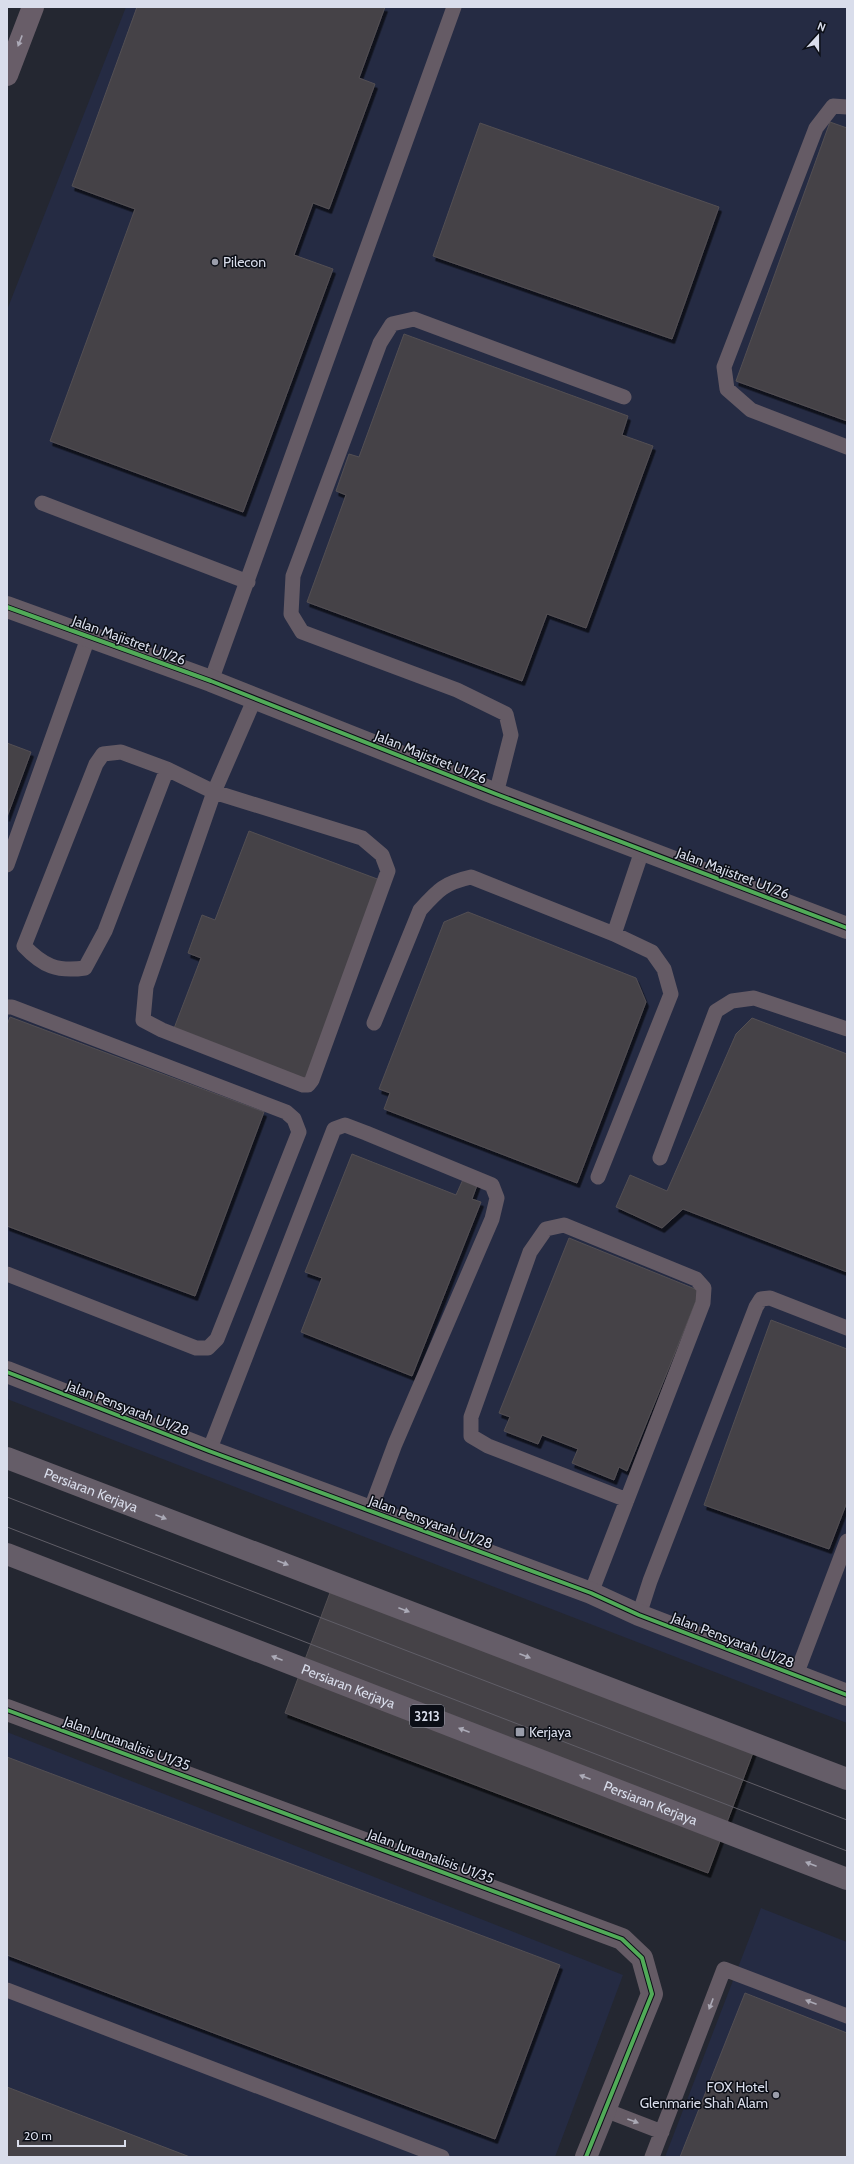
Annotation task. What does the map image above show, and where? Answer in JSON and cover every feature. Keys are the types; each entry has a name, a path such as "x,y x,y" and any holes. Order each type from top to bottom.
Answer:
{"main road":[{"name":"Persiaran Kerjaya","path":"7,1458 847,1779"},
{"name":"Persiaran Kerjaya","path":"7,1554 847,1878"}],"street":[{"path":"7,75 33,7"},
{"name":"Jalan Majistret U1/26","path":"7,607 88,638 211,681 496,794 847,928"},
{"name":"Jalan Pensyarah U1/28","path":"7,1372 209,1451 591,1593 639,1615 847,1695"},
{"name":"Jalan Juruanalisis U1/35","path":"7,1710 622,1939 642,1958 652,1994 586,2157"}],"lane":[{"path":"211,681 248,582 454,7"},
{"path":"847,107 833,106 816,128 724,366 727,389 751,410 847,448"},
{"path":"496,794 511,735 506,714 457,690 302,632 291,614 293,576 380,343 392,324 414,319 624,397"},
{"path":"42,503 248,582"},
{"path":"7,865 88,638"},
{"path":"167,769 105,931 85,968 66,971 38,960 24,946 96,764 103,754 120,752 167,769 214,792 362,838 382,855 388,871 312,1080 308,1085 303,1085 162,1030 143,1020 146,987 214,792 255,698"},
{"path":"614,934 642,850"},
{"path":"374,1023 420,910 434,895 450,882 471,878 614,934 652,952 664,969 671,994 598,1177"},
{"path":"660,1158 716,1011 732,1001 754,998 847,1029"},
{"path":"7,1007 12,1006 286,1112 294,1119 299,1132 218,1339 208,1348 196,1348 7,1274"},
{"path":"209,1451 334,1129 344,1126 366,1133 492,1184 497,1198 492,1219 395,1444 370,1511"},
{"path":"591,1593 627,1500 703,1303 704,1288 696,1279 564,1225 546,1229 530,1252 470,1417 471,1436 488,1446 627,1500"},
{"path":"639,1615 652,1574 750,1322 761,1299 770,1298 847,1328"},
{"path":"796,1675 847,1541"},
{"path":"652,2157 724,1969 847,2016"},
{"path":"7,1990 442,2157"},
{"path":"605,2110 662,2132"}],"shaded area":[{"path":"126,7 847,7 847,1723 7,1399 7,310"},
{"path":"7,1732 623,1975 555,2157 7,2157"},
{"name":"FOX Hotel Glenmarie Shah Alam","path":"761,1908 847,1942 847,2157 665,2157"}],"building":[{"name":"Pilecon","path":"137,7 385,7 359,78 375,84 329,209 313,203 294,255 333,269 243,512 50,441 135,209 72,186"},
{"path":"830,122 847,128 847,421 736,381"},
{"path":"480,123 719,207 672,339 433,256"},
{"path":"404,334 628,416 622,435 653,446 586,628 547,614 522,681 307,602 346,495 336,491 349,454 359,457"},
{"path":"7,743 31,752 7,817"},
{"path":"249,831 380,880 305,1081 173,1031 201,958 188,953 202,915 215,920"},
{"path":"468,912 636,978 646,1002 577,1183 384,1109 390,1093 379,1089 444,922"},
{"path":"10,1017 264,1112 195,1296 7,1226 7,1025"},
{"path":"752,1018 847,1054 847,1272 683,1209 662,1228 616,1207 630,1175 667,1191 736,1034"},
{"path":"352,1154 456,1195 465,1175 479,1180 472,1199 481,1202 412,1376 301,1332 322,1278 305,1272"},
{"path":"569,1238 700,1291 627,1471 619,1467 614,1480 572,1463 578,1449 542,1435 538,1444 504,1431 510,1417 499,1413"},
{"path":"771,1320 847,1349 847,1502 829,1549 704,1505"},
{"name":"Kerjaya","path":"331,1590 754,1750 708,1873 285,1713"},
{"path":"7,1757 560,1965 495,2139 7,1955"},
{"name":"FOX Hotel Glenmarie Shah Alam","path":"745,1993 847,2033 847,2157 680,2157"},
{"path":"7,2087 190,2157 7,2157"}],"tram line":[{"path":"7,1497 847,1820"},
{"path":"7,1527 847,1851"}],"cycle path":[{"path":"7,607 211,681 496,794 847,928"},
{"path":"7,1372 209,1451 591,1593 639,1615 847,1695"},
{"path":"7,1710 622,1939 642,1958 652,1994 586,2157"}],"place":[{"name":"Pilecon","path":"215,262"},
{"name":"Kerjaya","path":"520,1732"},
{"name":"FOX Hotel Glenmarie Shah Alam","path":"776,2095"}]}
